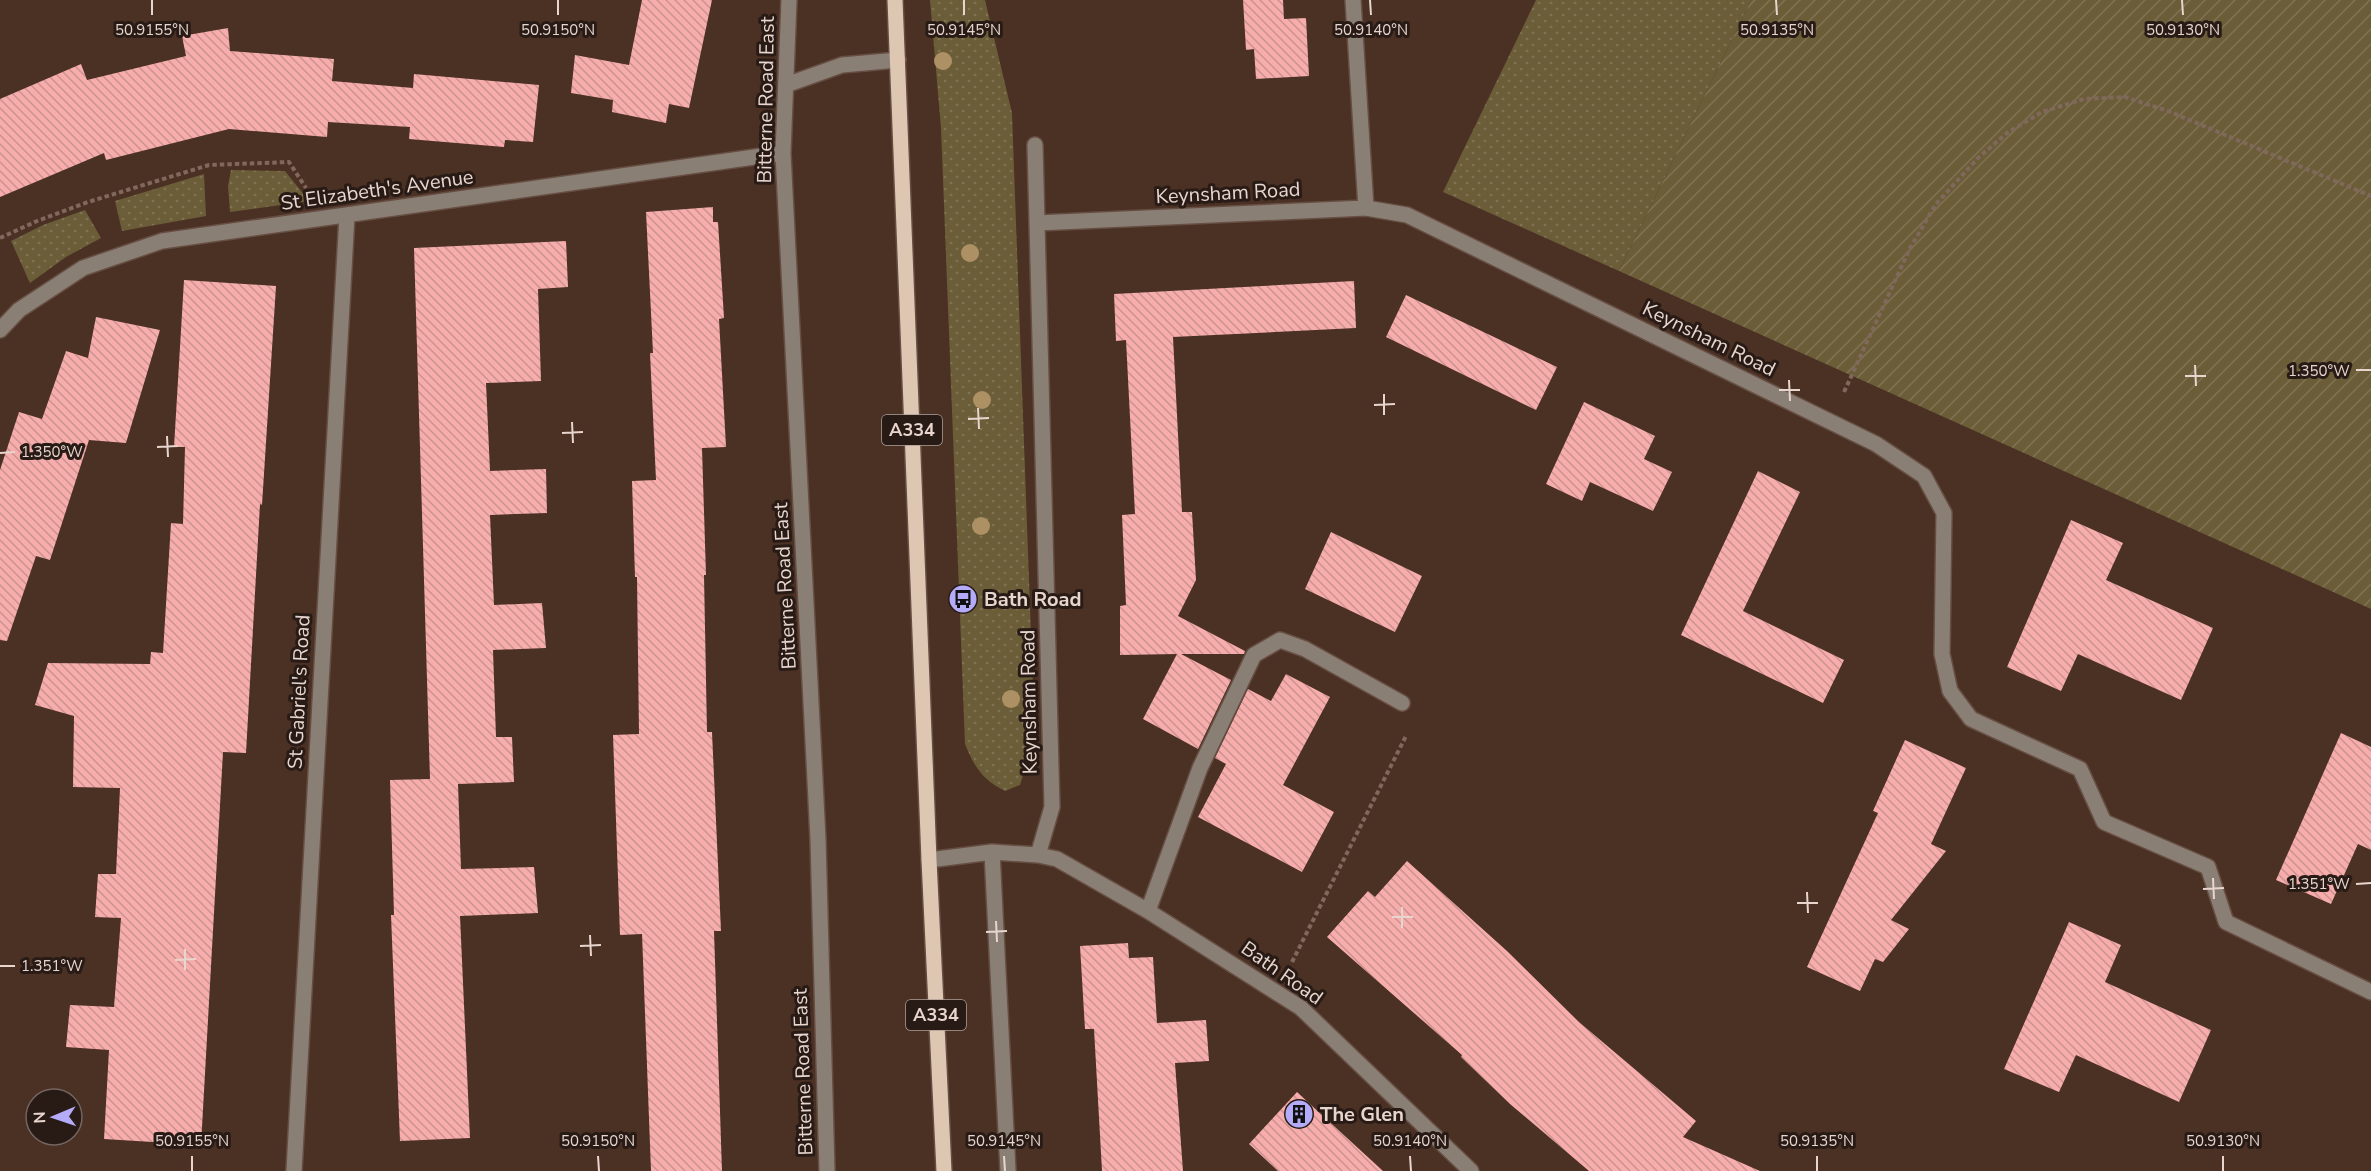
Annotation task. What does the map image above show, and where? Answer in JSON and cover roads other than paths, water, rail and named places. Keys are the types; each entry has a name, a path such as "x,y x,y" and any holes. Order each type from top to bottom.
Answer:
{"main road":[{"name":"A334","path":"895,0 929,860 944,1171"}],"street":[{"name":"Bitterne Road East","path":"789,0 783,153 817,828 827,1171"},
{"path":"1353,0 1366,208"},
{"path":"786,85 842,65 898,60"},
{"name":"Keynsham Road","path":"1035,145 1052,807 1038,855"},
{"name":"St Elizabeth's Avenue","path":"0,330 19,310 83,268 162,242 783,153"},
{"name":"Keynsham Road","path":"1037,223 1366,208 1407,216 1876,444 1924,476 1944,513 1942,654 1950,691 1971,718 2080,769 2104,822 2208,867 2226,922 2371,992"},
{"name":"St Gabriel's Road","path":"294,1171 347,215"},
{"path":"1148,910 1200,768 1254,655 1280,640 1305,649 1402,703"},
{"path":"992,852 1008,1171"},
{"name":"Bath Road","path":"929,860 992,852 1038,855 1057,859 1148,910 1301,1008 1471,1171"}],"place":[{"name":"Bath Road","path":"963,599"},
{"name":"The Glen","path":"1299,1114"}]}
